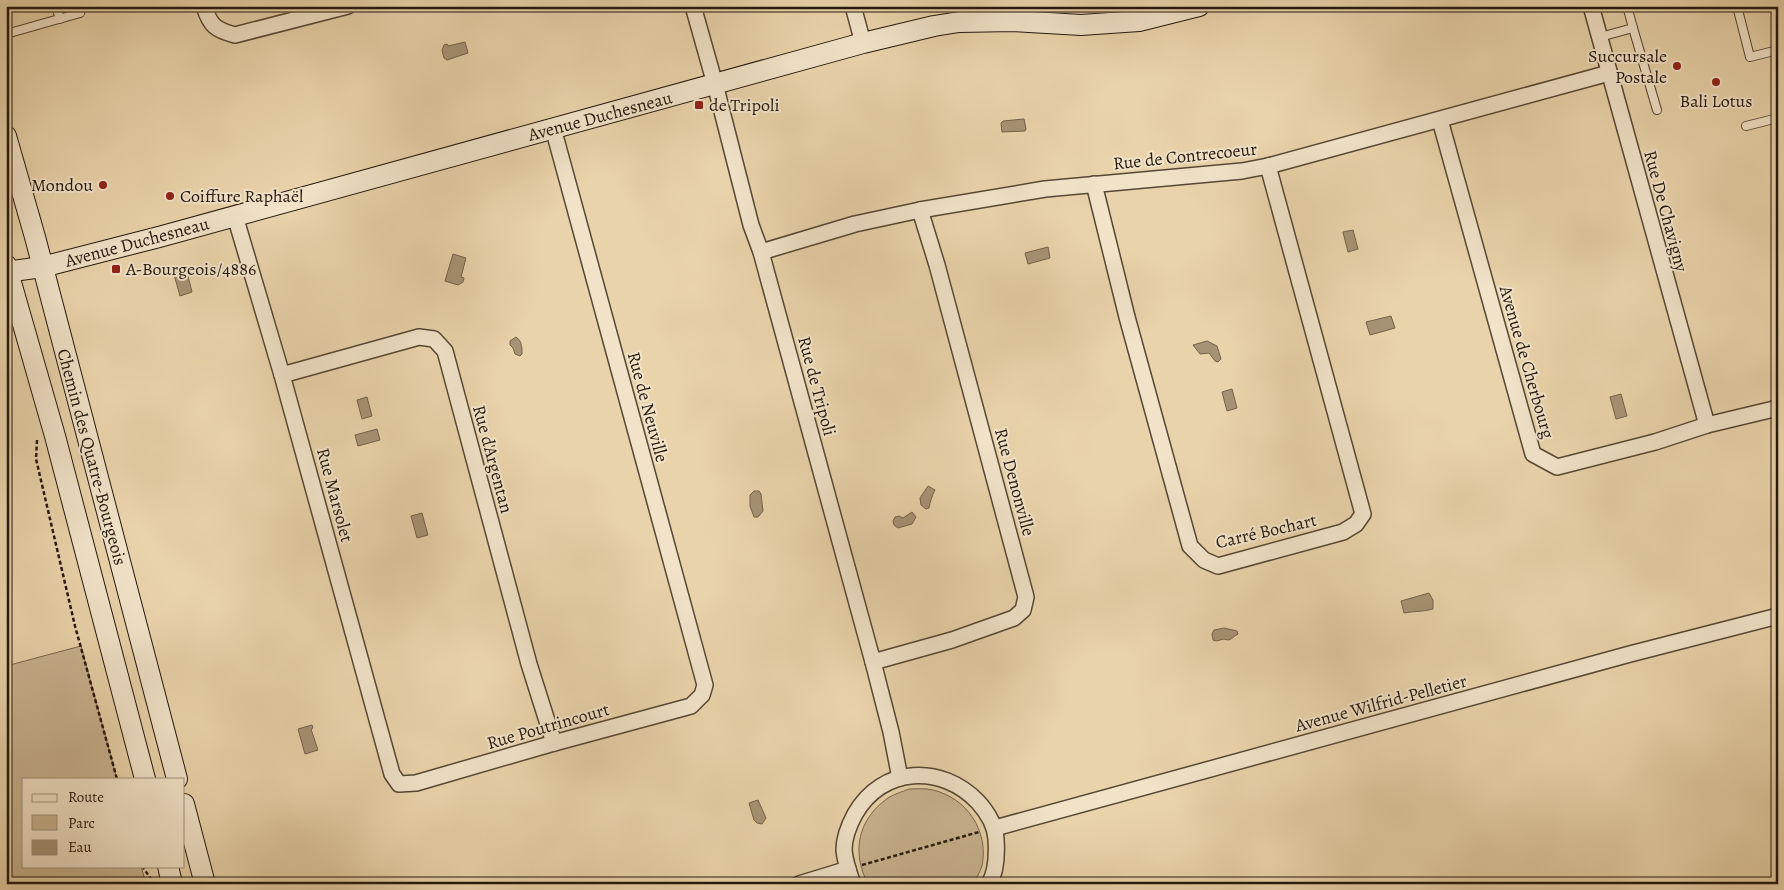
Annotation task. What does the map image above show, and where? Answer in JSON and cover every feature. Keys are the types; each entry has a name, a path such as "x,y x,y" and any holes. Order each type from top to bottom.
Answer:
{"main road":[{"name":"Avenue Duchesneau","path":"7,269 42,267 159,238 552,128 863,43 934,26 1016,14 1081,25 1139,22 1199,6"},
{"name":"Chemin des Quatre-Bourgeois","path":"6,136 177,778"},
{"name":"Chemin des Quatre-Bourgeois","path":"7,269 55,436 145,778"},
{"path":"185,808 205,884"},
{"path":"168,868 172,884"}],"street":[{"path":"204,6 207,16 218,30 236,35 348,6"},
{"name":"Rue de Tripoli","path":"693,6 749,216 761,252 873,662 891,732 900,778"},
{"path":"853,6 863,43"},
{"name":"Rue De Chavigny","path":"1592,6 1707,425"},
{"name":"Rue de Contrecoeur","path":"761,252 856,224 920,210 1045,189 1242,171 1268,166 1609,72"},
{"name":"Avenue de Cherbourg","path":"1440,120 1533,454 1557,467 1655,442 1707,425 1778,408"},
{"name":"Rue de Neuville","path":"552,128 700,668 704,685 702,695"},
{"name":"Carré Bochart","path":"1094,184 1190,546 1204,560 1218,566 1343,532 1356,524 1363,514 1268,166"},
{"name":"Rue Denonville","path":"873,662 952,640 1014,618 1023,610 1026,596 920,210"},
{"name":"Rue Marsolet","path":"235,216 282,375 392,774 399,784"},
{"name":"Rue d'Argentan","path":"282,375 420,337 434,340 445,352 528,664 554,743"},
{"name":"Avenue Wilfrid-Pelletier","path":"995,828 1630,654 1778,616"},
{"name":"Rue Poutrincourt","path":"399,784 416,783 691,706 702,695"},
{"path":"853,884 844,849 849,825 860,805 878,788 900,778 923,775 947,780 968,791 984,809 995,828 997,855 992,880 989,884"},
{"path":"798,884 848,869"}],"lane":[{"path":"56,6 60,19"},
{"path":"6,34 80,13 78,6"},
{"path":"1627,6 1657,110"},
{"path":"1737,6 1750,57 1778,50"},
{"path":"1600,37 1633,28"},
{"path":"1746,126 1778,118"}],"path":[{"path":"37,438 36,459 75,626 117,778"},
{"path":"848,869 995,828"},
{"path":"144,868 154,884"}],"green space":[{"path":"81,646 117,778 22,778 22,868 142,868 146,884 6,884 6,666"},
{"path":"909,789 930,789 945,794 956,800 973,818 979,829 983,853 982,866 974,884 868,884 860,860 859,848 864,826 878,806 895,794"}],"water":[{"path":"465,42 468,53 447,60 444,58 442,50 444,45 447,44 448,46"},
{"path":"1024,119 1025,131 1002,132 1001,123 1003,121"},
{"path":"1353,230 1358,249 1348,252 1343,232"},
{"path":"1048,247 1050,258 1028,264 1025,253"},
{"path":"453,254 466,258 461,277 464,278 463,282 458,285 445,281"},
{"path":"186,268 192,292 180,296 173,271"},
{"path":"1391,316 1395,328 1370,335 1366,322"},
{"path":"516,337 521,344 522,354 520,356 515,354 510,345 510,341"},
{"path":"1207,341 1217,346 1221,359 1218,362 1209,353 1200,354 1193,345"},
{"path":"1232,389 1237,408 1227,411 1222,392"},
{"path":"1621,394 1627,416 1616,419 1610,397"},
{"path":"367,397 372,416 362,419 357,400"},
{"path":"377,429 380,440 358,446 355,435"},
{"path":"928,486 935,490 929,508 926,509 921,505 920,498"},
{"path":"754,491 759,491 761,494 763,511 758,517 754,517 750,506 750,495"},
{"path":"912,512 916,517 912,524 898,528 894,525 895,517 903,518"},
{"path":"422,513 428,535 417,538 411,516"},
{"path":"1429,593 1433,600 1433,609 1404,613 1401,601"},
{"path":"1224,628 1237,631 1238,634 1230,640 1213,640 1212,634 1214,630"},
{"path":"312,725 313,728 311,729 318,750 305,754 298,729"},
{"path":"758,800 766,818 762,824 754,820 749,803"}],"place":[{"name":"Succursale Postale","path":"1677,66"},
{"name":"Bali Lotus","path":"1716,82"},
{"name":"de Tripoli","path":"699,105"},
{"name":"Mondou","path":"103,185"},
{"name":"Coiffure Raphaël","path":"170,196"},
{"name":"A-Bourgeois/4886","path":"116,269"}]}
